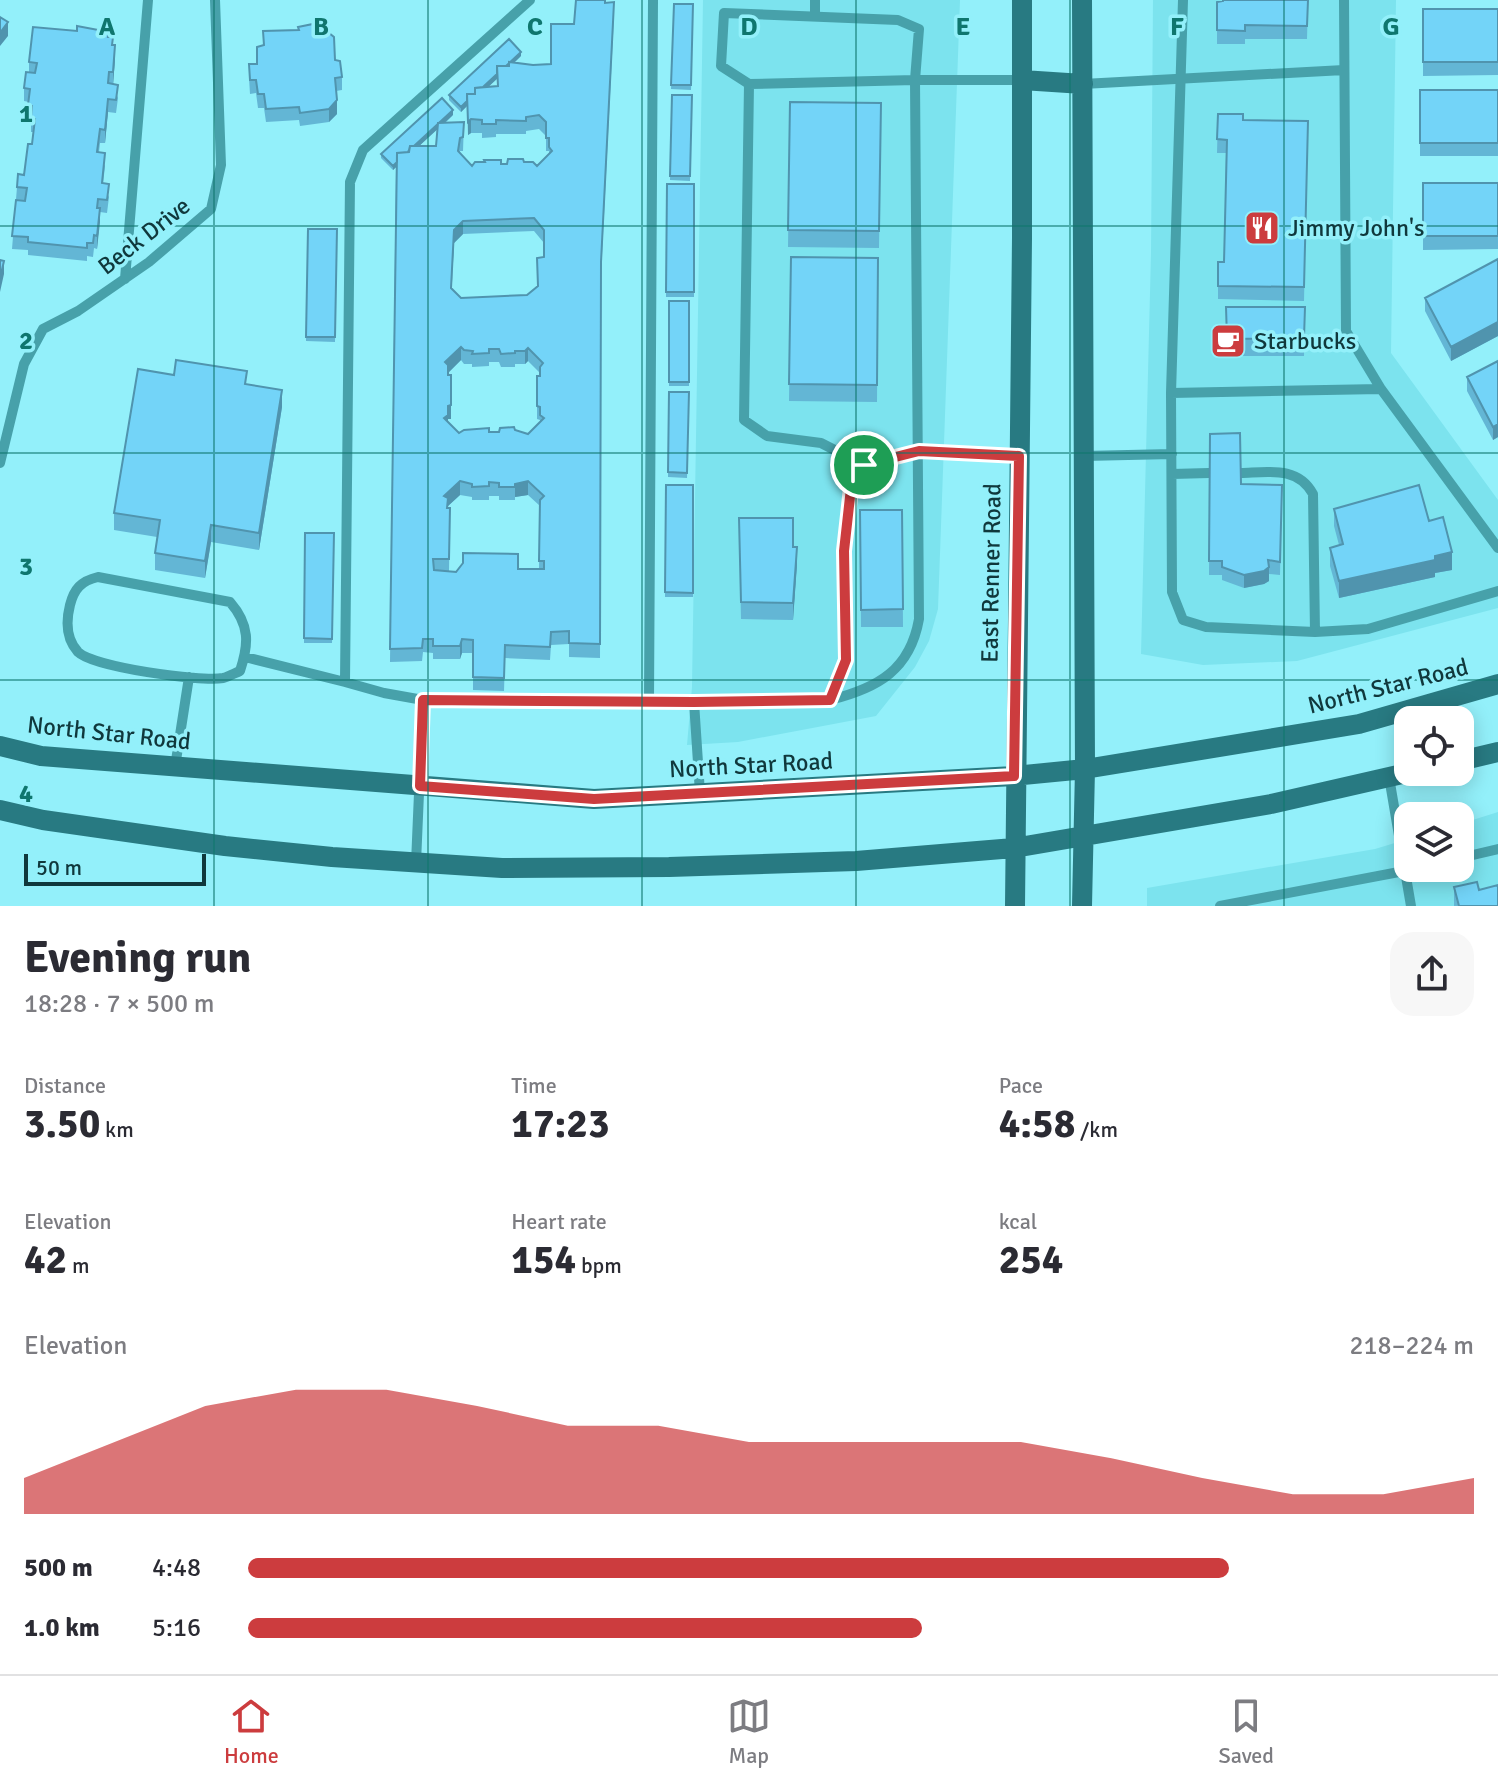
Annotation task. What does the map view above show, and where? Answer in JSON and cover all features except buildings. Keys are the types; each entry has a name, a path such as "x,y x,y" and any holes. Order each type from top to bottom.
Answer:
{"main road":[{"name":"East Renner Road","path":"1015,906 1022,0"},
{"path":"1082,0 1085,769 1082,906"},
{"path":"1022,80 1083,84"},
{"name":"North Star Road","path":"0,746 41,756 594,799 1014,776 1085,769 1359,724 1498,684"},
{"path":"1474,758 1498,752"},
{"path":"0,810 43,820 225,846 416,863 502,868 669,867 856,861 1014,848 1271,804 1394,776"}],"lane":[{"path":"125,279 148,0"},
{"name":"Beck Drive","path":"0,463 24,364 43,329 78,311 149,262 211,209 221,165 215,0"},
{"path":"345,682 350,182 363,150 530,0"},
{"path":"649,701 653,0"},
{"path":"724,0 721,66 749,84 1022,80"},
{"path":"815,0 815,16"},
{"path":"1183,0 1171,393 1172,592 1183,620 1206,627 1315,632 1368,629 1498,591"},
{"path":"1344,0 1346,331 1381,389 1498,548"},
{"path":"245,657 423,700 830,700 861,692 892,674 915,638 919,619 915,80 919,29 898,20 724,13"},
{"path":"1083,84 1344,70"},
{"path":"749,84 744,420 767,436 821,443 864,465 919,451 1019,456"},
{"path":"1171,393 1381,389"},
{"path":"1084,456 1172,454"},
{"path":"830,700 846,660 844,551 851,488 864,465"},
{"path":"1241,473 1286,472 1308,483 1313,494 1315,632"},
{"path":"1172,474 1209,473"},
{"path":"98,577 230,602 243,617 247,649 240,671 223,678 189,677 96,662 79,652 69,637 68,614 74,591 87,579 98,577"},
{"path":"175,767 189,677"},
{"path":"416,863 423,700"},
{"path":"694,702 700,793"},
{"path":"1389,777 1394,807"},
{"path":"1474,855 1498,849"},
{"path":"1220,906 1394,874"},
{"path":"1407,882 1411,906"}],"shaded area":[{"path":"703,0 960,0 938,609 929,641 915,667 876,716 738,742 687,745 692,687"},
{"path":"1153,0 1396,0 1391,353 1498,500 1498,608 1297,661 1203,665 1141,654 1151,253"},
{"path":"1498,812 1498,906 1147,906 1147,888 1394,843 1394,882 1474,882 1474,820"}],"place":[{"name":"Jimmy John's","path":"1262,228"},
{"name":"Starbucks","path":"1228,341"}],"route":[{"path":"919,451 1019,456 1014,776 594,799 420,786 423,700 830,700 846,660 844,551 851,488 864,465 919,451"}]}
